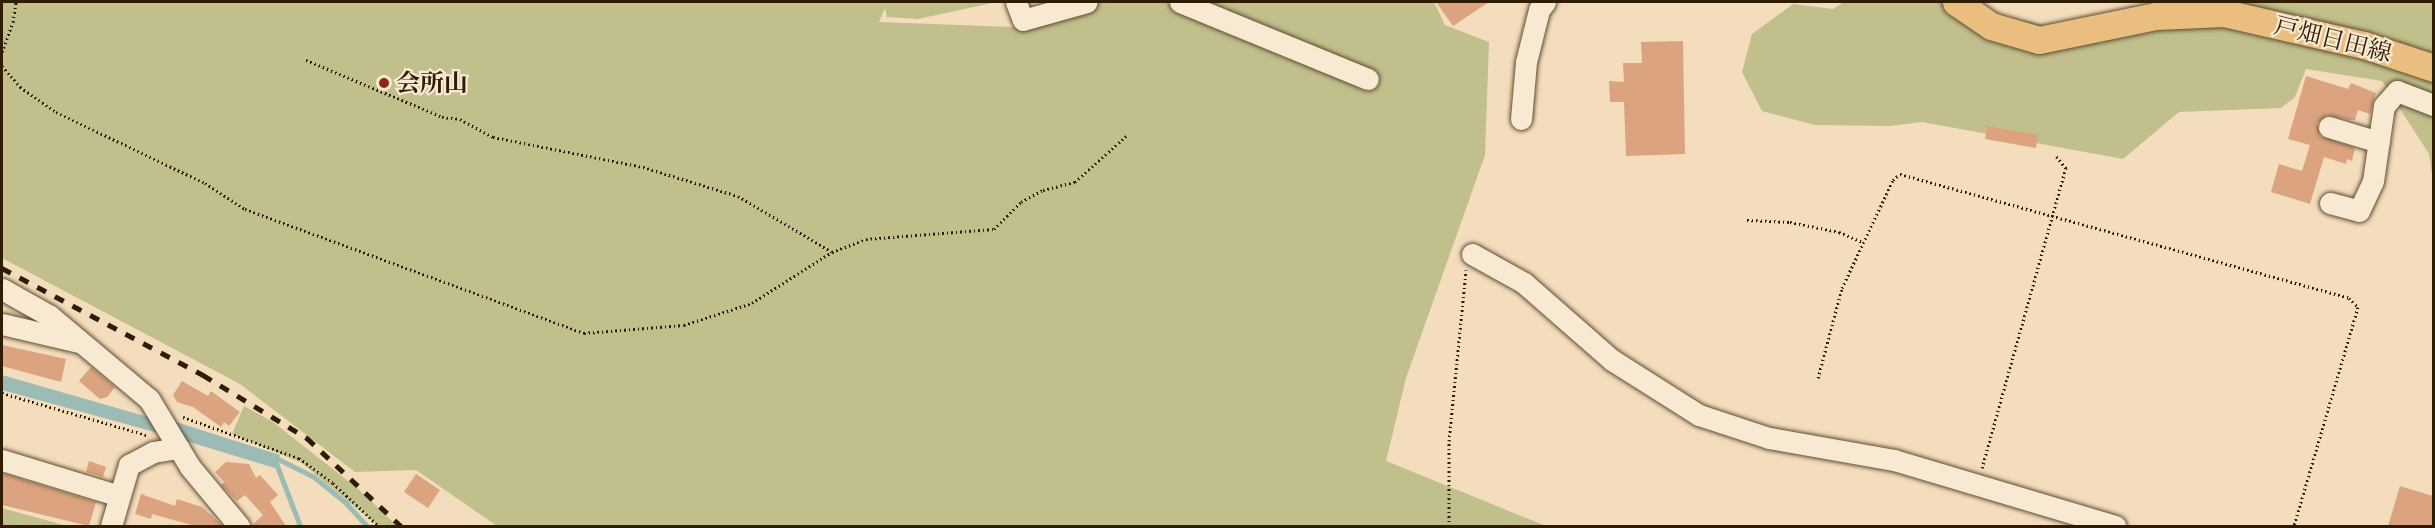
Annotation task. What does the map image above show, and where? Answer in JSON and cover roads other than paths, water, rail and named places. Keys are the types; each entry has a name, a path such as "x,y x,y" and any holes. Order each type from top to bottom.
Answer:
{"main road":[{"name":"戸畑日田線","path":"1956,2 1991,26 2038,40 2156,16 2224,13 2364,45 2433,69"}],"street":[{"path":"1016,2 1023,20 1087,2"},
{"path":"1180,2 1368,79"},
{"path":"1521,119 1526,62 1545,2"},
{"path":"2330,203 2359,211 2373,181 2384,106 2397,92 2433,105"},
{"path":"2329,127 2379,142"},
{"path":"1472,254 1524,283 1612,360 1699,415 1769,438 1858,451 2115,526"},
{"path":"2,289 50,316 86,343 155,409 176,443 239,526"},
{"path":"2,324 86,343"},
{"path":"111,526 129,465 176,443"},
{"path":"2,460 120,496"}],"water":[{"path":"2,375 155,419 162,434 2,390"},
{"path":"176,422 280,455 275,468 186,441"}],"waterway":[{"path":"272,456 314,477 346,503 367,526"},
{"path":"274,458 300,526"}],"railway":[{"path":"2,268 203,375 307,438 401,526"}],"place":[{"name":"会所山","path":"384,83"}]}
